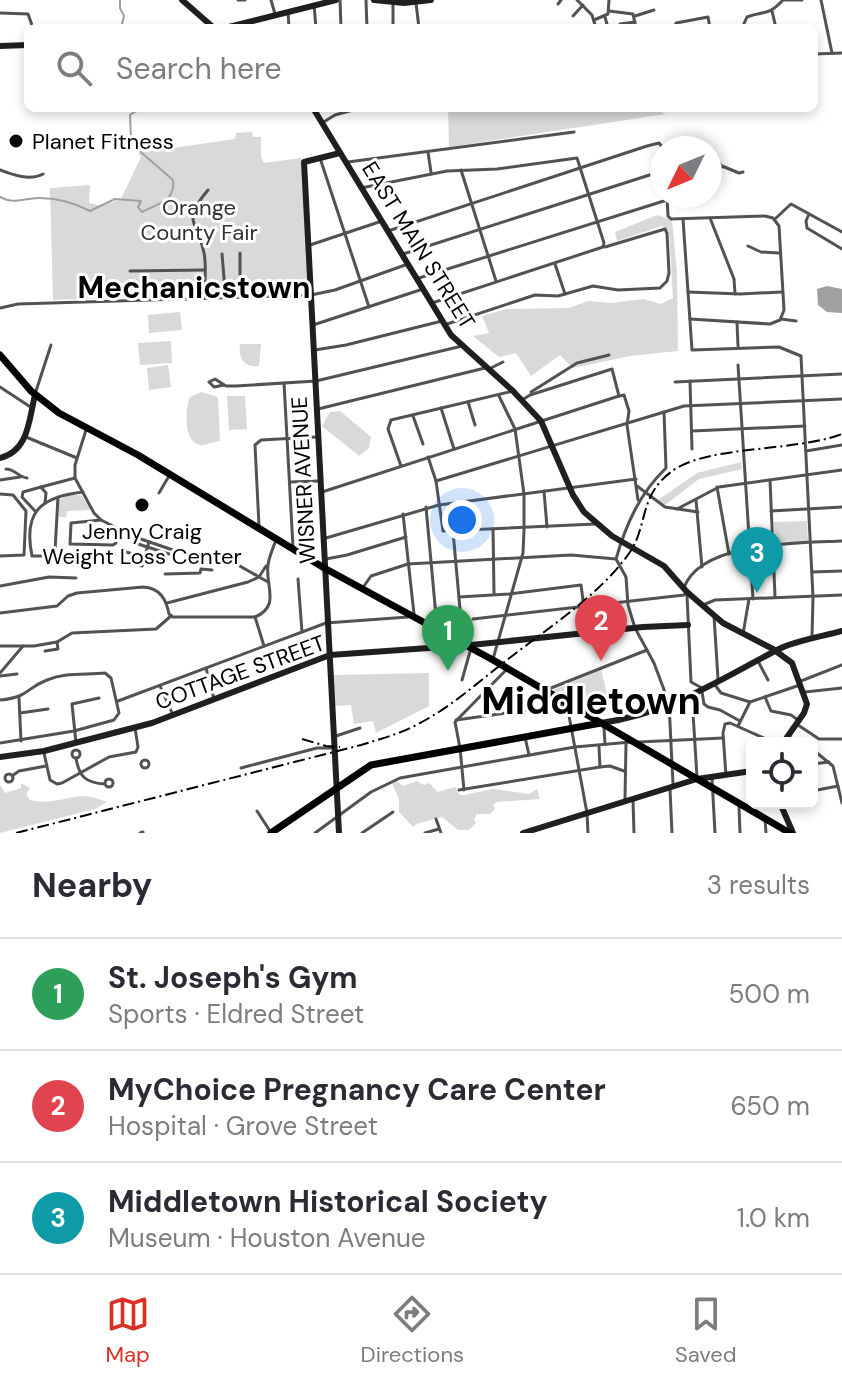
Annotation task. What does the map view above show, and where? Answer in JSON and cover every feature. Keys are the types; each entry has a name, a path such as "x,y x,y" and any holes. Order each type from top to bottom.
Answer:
{"main road":[{"path":"0,355 34,401"},
{"path":"0,363 34,401 55,416 158,469 326,569 467,645 792,833"},
{"path":"271,833 375,764 602,724"}],"street":[{"path":"182,0 209,24"},
{"path":"238,0 245,0"},
{"path":"271,0 275,14"},
{"path":"239,24 338,0 341,24"},
{"path":"366,0 367,24"},
{"path":"374,0 393,3 431,0"},
{"path":"577,0 595,24"},
{"path":"594,20 605,17 609,11 609,0"},
{"path":"743,24 751,15 772,11 784,0 802,0"},
{"path":"821,0 832,53"},
{"path":"393,3 393,24"},
{"path":"416,3 419,24"},
{"path":"314,5 316,24"},
{"path":"573,16 583,5"},
{"path":"635,16 654,10"},
{"path":"288,11 289,24"},
{"path":"609,11 629,12 635,16 636,24"},
{"path":"772,11 775,24"},
{"path":"0,13 28,14 32,24"},
{"path":"763,15 773,24"},
{"path":"605,17 607,24"},
{"path":"676,24 708,17 709,24"},
{"path":"0,46 24,45"},
{"path":"818,54 842,53"},
{"name":"EAST MAIN STREET","path":"315,112 443,323 462,346 513,391 541,421 569,488 584,512 622,542 664,566 714,616 776,651"},
{"path":"322,123 346,112"},
{"path":"346,162 574,132"},
{"path":"388,231 650,145"},
{"path":"428,152 431,173"},
{"path":"340,153 320,158 369,307"},
{"path":"361,188 431,173 497,169 576,157 604,245"},
{"name":"WISNER AVENUE","path":"320,158 304,162 339,833"},
{"path":"722,166 743,172"},
{"path":"0,170 29,177 43,174"},
{"path":"461,170 497,282"},
{"path":"402,254 650,175"},
{"path":"205,298 204,255 192,211 208,190"},
{"path":"417,279 650,204"},
{"path":"775,220 788,204 842,232"},
{"path":"668,208 669,218 765,216 775,220 779,226 784,310 781,319"},
{"path":"809,214 807,228 842,249"},
{"path":"712,218 734,279 735,294"},
{"path":"683,219 692,350 779,347 801,356 811,543 812,639"},
{"path":"308,246 382,221"},
{"path":"315,350 443,323 535,295 565,294 593,286 618,290 660,288 667,281 669,273 667,233 665,229 604,245 432,303"},
{"path":"748,246 761,252 779,253"},
{"path":"240,253 240,297"},
{"path":"222,254 225,290"},
{"path":"555,263 565,294"},
{"path":"0,308 21,304 311,295 408,264"},
{"path":"130,271 204,270"},
{"path":"313,325 423,289"},
{"path":"688,292 782,292"},
{"path":"690,319 770,324 781,319 796,321"},
{"path":"737,322 738,348"},
{"path":"0,458 12,453 26,437 51,345"},
{"path":"224,385 316,381 462,346"},
{"path":"530,395 537,387 577,363 609,355"},
{"path":"318,409 503,362"},
{"path":"738,365 751,599 743,634"},
{"path":"522,400 611,369 619,396"},
{"path":"675,382 842,374"},
{"path":"690,381 692,449"},
{"path":"284,383 293,549"},
{"path":"0,387 34,401"},
{"path":"401,466 388,429 391,420 513,391"},
{"path":"493,660 522,557 524,527 524,494 515,429 499,396"},
{"path":"322,492 624,396 629,411 638,501"},
{"path":"436,481 691,405 842,399"},
{"path":"468,402 475,425"},
{"path":"441,408 454,449"},
{"path":"664,412 666,468 638,501 616,559 626,577 635,628 654,663 670,706 672,833"},
{"path":"413,416 423,444"},
{"path":"692,431 805,426"},
{"path":"86,430 77,458 75,478 101,520 169,554"},
{"path":"26,437 77,458"},
{"path":"258,529 254,448 260,440 319,437"},
{"path":"806,451 842,445"},
{"path":"428,457 436,481 443,531 596,524"},
{"path":"6,469 12,469 20,477"},
{"path":"677,509 717,487 842,470"},
{"path":"159,493 169,476"},
{"path":"0,480 27,478"},
{"path":"35,511 21,495 26,490 75,478"},
{"path":"325,538 426,507 636,479"},
{"path":"290,482 322,480"},
{"path":"770,480 775,598"},
{"path":"637,485 665,507 698,512"},
{"path":"41,487 46,494 45,503"},
{"path":"717,487 729,554"},
{"path":"544,491 547,527"},
{"path":"58,497 55,551 44,557 31,555 31,520 35,511 58,497 83,492"},
{"path":"0,494 13,495 21,502 25,508 26,523 24,555 0,556"},
{"path":"696,500 702,567"},
{"path":"426,507 438,629"},
{"path":"771,511 842,507"},
{"path":"118,701 328,623 413,615 403,514"},
{"path":"101,520 71,523 70,544 113,545 116,543 116,528"},
{"path":"493,529 494,594"},
{"path":"453,531 467,645 462,680"},
{"path":"326,559 406,537"},
{"path":"167,603 259,577 276,540"},
{"path":"704,691 691,682 687,592 684,585 692,573 750,546 842,541"},
{"path":"132,542 221,557 268,582"},
{"path":"125,561 142,566 148,545"},
{"path":"126,552 144,557"},
{"path":"192,554 193,558 225,562"},
{"path":"363,587 371,576 408,564 582,555 616,559"},
{"path":"0,646 57,642 72,633 156,629 171,616 255,617 270,603 272,594 268,582 268,563"},
{"path":"194,568 212,570"},
{"path":"165,574 200,573 201,569"},
{"path":"812,572 842,571"},
{"path":"0,586 49,577 76,578"},
{"path":"298,579 302,632"},
{"path":"459,597 581,585 587,634"},
{"path":"0,613 57,606 77,593 143,587 157,591 167,603 171,616"},
{"path":"473,619 684,595 687,592"},
{"path":"703,606 713,601 842,595"},
{"path":"714,616 717,684 721,693 750,702 842,665"},
{"path":"255,617 264,646"},
{"name":"COTTAGE STREET","path":"0,757 44,751 135,728 330,655 688,625"},
{"path":"605,744 602,724 670,706 776,651 842,631"},
{"path":"45,651 58,649 57,642"},
{"path":"0,674 23,646"},
{"path":"546,690 647,650"},
{"path":"776,651 792,663 805,692 807,708 788,737"},
{"path":"759,663 768,680"},
{"path":"206,668 214,699"},
{"path":"507,669 456,720 461,790 579,769 610,766 624,771"},
{"path":"0,700 19,698 50,679 79,673 105,673 111,678 119,713 117,719 74,731 0,743"},
{"path":"0,674 17,674"},
{"path":"160,686 173,715"},
{"path":"805,692 842,688"},
{"path":"704,691 704,704 720,710 764,737"},
{"path":"692,697 697,779"},
{"path":"765,697 771,711 791,715 819,739 842,739"},
{"path":"19,698 21,741"},
{"path":"76,744 72,704 99,698"},
{"path":"456,720 562,706 566,702"},
{"path":"566,702 588,833"},
{"path":"738,722 750,702"},
{"path":"20,713 48,709"},
{"path":"726,776 724,727 738,722"},
{"path":"135,728 136,752"},
{"path":"333,737 360,728"},
{"path":"525,737 529,755"},
{"path":"315,833 393,780 575,747 723,738"},
{"path":"630,742 624,771 634,833"},
{"path":"599,745 600,767"},
{"path":"241,768 317,748 334,748"},
{"path":"44,751 50,780 57,784 109,757 136,752"},
{"path":"136,752 142,760"},
{"path":"818,754 835,770 842,803"},
{"path":"76,758 80,774 91,783 105,784"},
{"path":"818,763 829,762"},
{"path":"12,776 19,771 46,766"},
{"path":"523,833 697,779 746,772"},
{"path":"712,778 715,833"},
{"path":"818,790 838,786"},
{"path":"739,803 740,833"},
{"path":"714,810 721,809"},
{"path":"782,809 792,833"},
{"path":"257,811 271,833"},
{"path":"362,833 393,812"},
{"path":"425,833 440,831 436,819"},
{"path":"765,819 766,833"}],"green space":[{"path":"448,112 666,114 449,147"},
{"name":"Orange County Fair","path":"252,132 253,137 261,137 264,163 301,158 309,291 53,300 50,188 90,185 89,203 102,206 121,199 141,157 138,153 235,139 236,133"},
{"path":"657,215 672,220 677,273 678,351 630,356 573,368 560,355 531,376 516,353 499,357 473,336 489,333 482,316 506,309 569,308 588,301 611,303 643,299 661,304 673,298 669,231 662,226 617,241 615,232"},
{"path":"180,312 182,330 149,333 148,315"},
{"path":"171,341 172,363 140,365 138,343"},
{"path":"240,344 261,344 259,366 243,361"},
{"path":"168,365 171,387 149,390 147,368"},
{"path":"201,392 218,397 220,441 200,445 191,438 186,416 190,397"},
{"path":"227,396 245,396 247,429 229,430"},
{"path":"340,411 371,437 369,448 359,456 322,426 330,412"},
{"path":"741,462 742,469 699,479 665,505 658,500 697,473"},
{"path":"68,495 81,495 91,510 67,511 66,517 59,517 59,500"},
{"path":"807,521 808,541 775,542 774,522"},
{"path":"601,670 610,705 593,709 591,714 551,691"},
{"path":"429,673 429,706 376,733 373,721 354,724 351,705 335,706 333,675"},
{"path":"397,781 403,786 417,781 424,785 429,783 438,792 455,787 460,795 493,789 529,794 537,789 540,799 497,802 490,814 477,814 474,819 476,823 469,830 458,830 442,817 413,827 399,812 399,799 392,783"},
{"path":"21,783 30,788 26,794 30,800 50,801 81,796 107,802 95,809 0,833 0,785 5,793 21,788"}],"shaded area":[{"path":"827,286 842,289 842,313 827,312 818,305 817,289"}],"waterway":[{"path":"120,0 124,16 122,24"},
{"path":"0,197 15,201 52,199 90,211 115,199 141,201 138,207 142,212 164,201 172,193 173,180 135,147 131,139 130,115 135,112"}],"railway":[{"path":"16,833 361,745 411,728 464,694 604,583 630,552 654,491 671,472 706,457 801,444 842,434"},
{"path":"302,739 340,747"}],"place":[{"name":"Planet Fitness","path":"16,141"},
{"name":"Jenny Craig Weight Loss Center","path":"142,505"},
{"name":"Middletown Historical Society","path":"757,593"},
{"name":"MyChoice Pregnancy Care Center","path":"601,661"},
{"name":"St. Joseph's Gym","path":"448,671"}],"district":[{"name":"Mechanicstown","path":"194,288"},
{"name":"Middletown","path":"591,701"}]}
